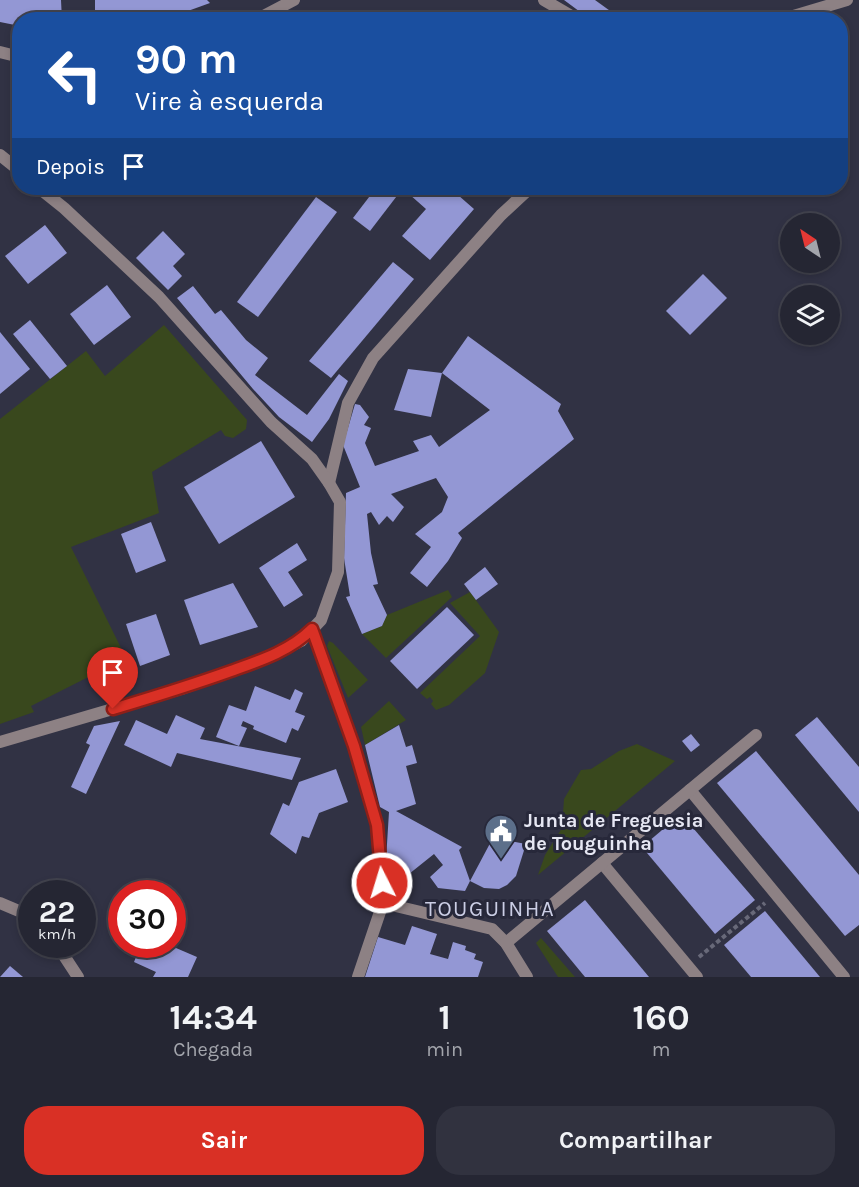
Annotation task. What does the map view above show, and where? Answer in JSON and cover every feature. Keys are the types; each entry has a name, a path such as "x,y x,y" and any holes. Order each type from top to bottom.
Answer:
{"street":[{"path":"271,12 294,0"},
{"path":"544,0 564,12"},
{"path":"808,5 847,0"},
{"path":"0,155 12,165"},
{"path":"0,742 180,689 254,662 301,640 321,620 338,572 340,502 330,483 312,459 271,423 159,297 47,195"},
{"path":"330,483 348,403 373,358 501,215 522,195"},
{"path":"312,629 354,746 377,825 383,903 358,977"},
{"path":"506,943 756,735"},
{"path":"690,790 844,977"},
{"path":"602,863 697,977"},
{"path":"0,903 18,911"},
{"path":"383,903 492,929 506,943 527,977"},
{"path":"66,958 78,977"}],"path":[{"path":"688,966 776,894"}],"green space":[{"path":"164,325 247,420 246,429 233,438 225,436 221,430 152,472 159,513 71,547 126,658 31,706 34,712 0,724 0,419 86,351 105,376"},
{"path":"448,590 452,597 386,658 362,634 382,626 387,615"},
{"path":"470,592 499,632 485,673 449,705 436,710 431,704 433,701 430,697 427,699 420,693 480,636 450,603"},
{"path":"329,641 368,680 348,698 327,646"},
{"path":"389,701 406,720 365,745 361,727"},
{"path":"637,744 675,761 538,875 545,855 562,828 564,799 581,770 591,769 619,751"},
{"path":"541,938 575,977 558,977 536,943"}],"building":[{"path":"0,0 61,0 62,12 12,12 12,24 0,22"},
{"path":"95,0 207,0 210,3 185,12 95,12"},
{"path":"564,0 595,0 612,12 580,12"},
{"path":"371,195 398,195 370,231 353,218"},
{"path":"410,195 458,195 474,209 430,260 402,236 426,209"},
{"path":"316,197 337,212 258,317 237,302"},
{"path":"45,225 67,253 28,284 5,256"},
{"path":"163,231 185,254 173,266 182,276 168,290 136,258"},
{"path":"393,262 414,279 331,378 309,361"},
{"path":"703,274 727,298 690,335 666,311"},
{"path":"107,285 131,317 94,345 70,314"},
{"path":"193,286 215,314 221,310 246,340 268,358 255,375 307,415 339,374 348,381 329,419 312,442 279,417 177,298"},
{"path":"30,320 67,366 50,379 13,334"},
{"path":"0,332 30,369 0,394"},
{"path":"468,336 561,404 558,411 574,439 458,533 462,538 448,561 427,587 410,573 431,547 415,534 442,512 448,497 436,478 391,494 404,507 393,522 387,516 379,525 371,512 367,514 371,553 378,584 373,585 387,615 382,626 362,634 346,597 350,596 344,558 346,493 360,487 343,445 355,404 360,405 369,417 364,425 371,428 365,443 375,466 419,451 413,441 431,435 439,447 490,410 442,373"},
{"path":"408,369 442,373 431,417 394,410"},
{"path":"261,441 295,497 219,544 184,487"},
{"path":"151,522 166,561 136,573 121,534"},
{"path":"297,543 307,560 288,572 303,595 284,607 259,568"},
{"path":"485,567 498,584 476,600 464,584"},
{"path":"233,583 258,627 200,645 184,600"},
{"path":"447,607 474,635 417,689 390,661"},
{"path":"156,614 170,655 140,666 126,624"},
{"path":"255,686 290,700 295,689 303,693 295,712 305,716 298,731 292,728 286,743 253,729 254,726 243,721 241,726 247,728 239,746 216,737 229,705 246,711"},
{"path":"176,715 205,728 200,739 301,758 292,780 177,753 171,767 124,745 136,720 167,734"},
{"path":"817,717 859,767 859,812 795,735"},
{"path":"120,721 86,794 71,787 90,745 86,743 94,726"},
{"path":"399,725 406,747 412,745 417,763 406,766 416,804 396,811 462,847 459,850 470,881 465,891 438,888 430,877 443,865 434,854 404,878 386,860 389,812 380,807 365,745"},
{"path":"691,734 700,745 691,752 682,741"},
{"path":"756,751 859,875 859,925 845,936 717,783"},
{"path":"336,769 348,802 319,813 309,838 302,836 296,854 270,834 283,803 289,806 299,782"},
{"path":"681,814 755,900 715,934 642,847"},
{"name":"Junta de Freguesia de Touguinha","path":"495,834 510,841 526,844 516,876 499,889 484,888 470,881"},
{"path":"585,900 649,977 585,977 547,931"},
{"path":"765,911 820,977 751,977 724,945"},
{"path":"412,926 437,934 430,954 448,959 453,942 466,946 465,950 476,954 474,959 483,962 478,977 365,977 378,937 405,945"},
{"path":"186,952 197,957 188,977 153,977 156,972 134,962 136,958 186,958"},
{"path":"10,966 23,977 0,977"}],"place":[{"name":"Junta de Freguesia de Touguinha","path":"501,860"}],"district":[{"name":"TOUGUINHA","path":"490,909"}],"route":[{"path":"113,709 180,689 265,658 301,640 312,629 354,746 377,825 382,883"}]}
